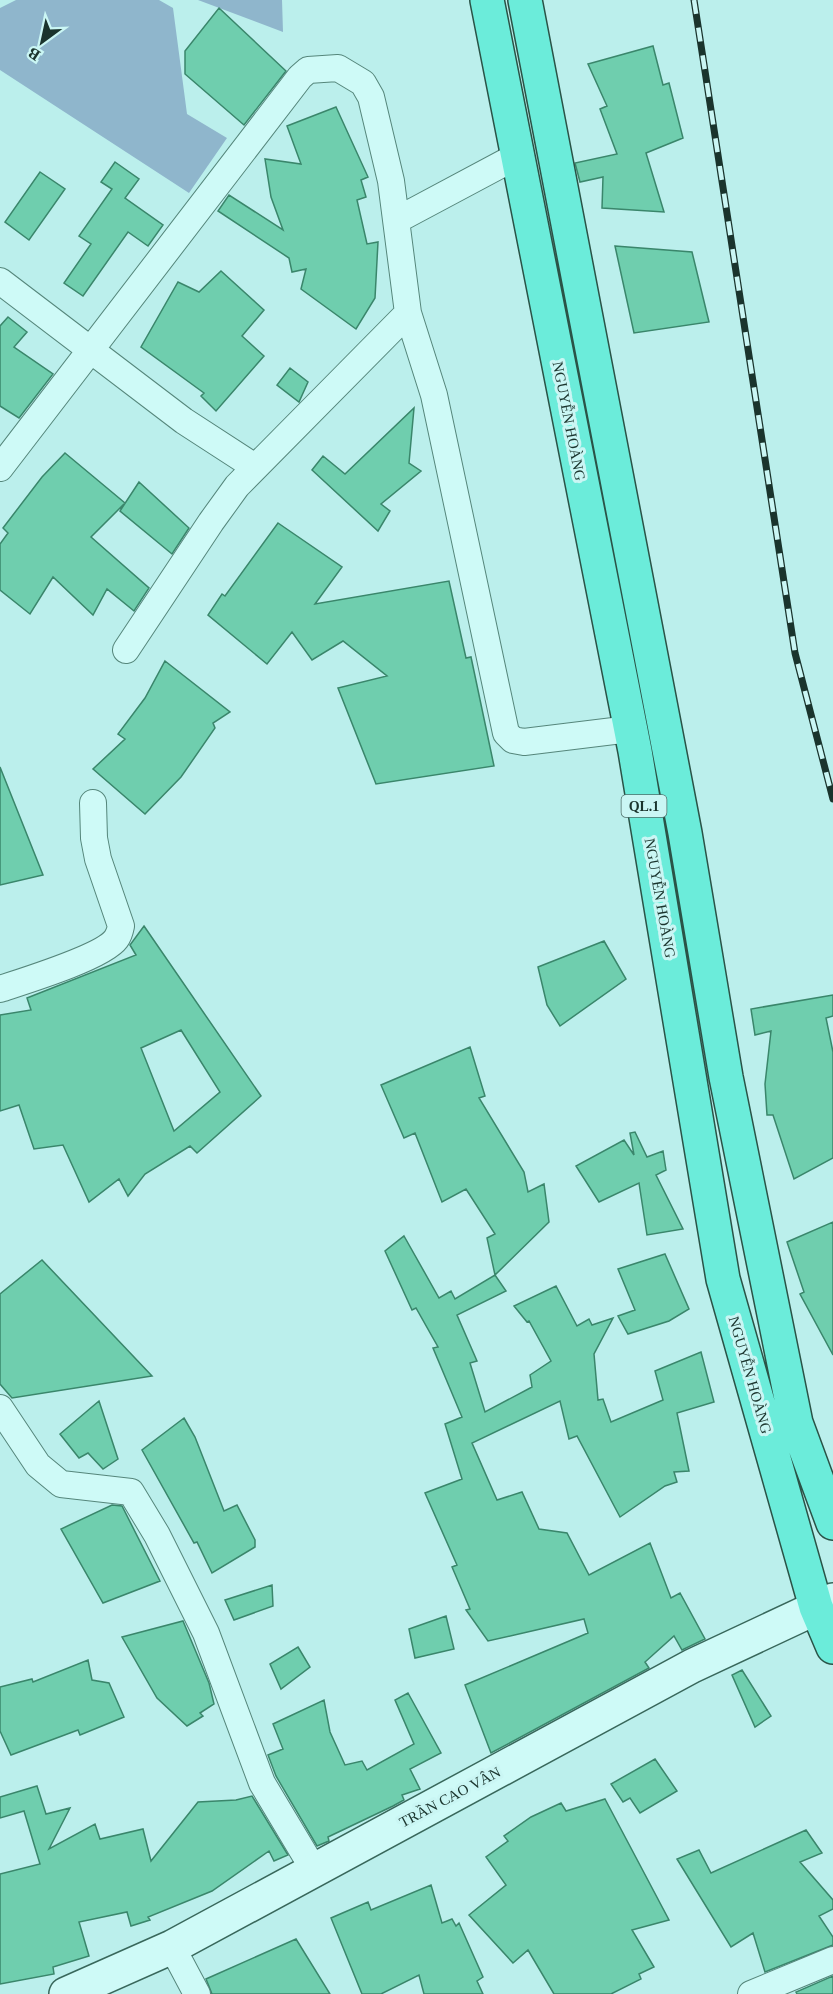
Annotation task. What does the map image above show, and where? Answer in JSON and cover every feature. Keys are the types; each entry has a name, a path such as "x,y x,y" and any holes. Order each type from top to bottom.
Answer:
{"highway":[{"name":"NGUYỄN HOÀNG","path":"487,0 630,729 723,1279 825,1604 833,1647"},
{"name":"NGUYỄN HOÀNG","path":"525,0 685,833 738,1135 796,1423 833,1523"}],"main road":[{"name":"TRẦN CAO VÂN","path":"66,1994 172,1947 692,1666 825,1604"}],"street":[{"path":"0,468 289,89 308,70 338,68 363,83 371,97 377,119 397,220 408,313 434,395 506,733 513,740 524,742 630,729"},
{"path":"397,220 517,156"},
{"path":"0,281 184,421 255,467"},
{"path":"126,650 211,522 255,467 408,313"},
{"path":"0,989 98,951 116,941 121,926 96,848 93,804"},
{"path":"0,1408 38,1465 61,1484 131,1492 157,1535 206,1633 262,1783 314,1870"},
{"path":"172,1947 198,1994"},
{"path":"751,1994 833,1960"}],"shaded area":[{"path":"16,0 159,0 173,8 187,114 227,138 189,193 0,70 0,8"},
{"path":"198,0 282,0 283,32"}],"building":[{"path":"219,8 286,71 244,125 185,74 185,51"},
{"path":"653,46 663,85 669,83 683,138 646,153 664,212 602,208 603,177 580,182 575,163 617,154 600,109 607,106 588,64"},
{"path":"336,107 368,177 361,180 366,197 357,200 367,244 378,242 375,298 356,329 301,289 306,269 292,272 289,258 218,211 229,195 283,230 271,197 265,159 301,164 287,126"},
{"path":"115,162 139,179 125,198 163,225 148,246 128,232 83,296 64,283 91,244 79,236 112,189 101,182"},
{"path":"40,172 65,189 29,240 5,222"},
{"path":"615,246 692,252 709,322 634,333"},
{"path":"221,271 264,310 242,336 264,356 216,411 201,396 204,393 141,347 178,282 199,292"},
{"path":"8,317 27,332 14,347 53,374 19,418 0,406 0,326"},
{"path":"290,368 308,382 299,402 277,385"},
{"path":"414,408 409,463 421,471 381,504 390,511 378,531 312,470 323,456 345,474"},
{"path":"65,453 125,503 91,537 149,588 134,611 107,589 93,615 53,577 30,614 0,590 0,544 8,533 3,528 42,477"},
{"path":"139,482 189,528 172,554 120,511"},
{"path":"278,523 342,567 315,604 449,581 466,658 471,657 494,766 376,784 338,688 387,676 343,641 312,660 292,632 267,664 208,615 222,594 225,596"},
{"path":"165,661 230,712 213,723 215,728 181,777 145,814 93,769 125,739 118,734 145,698"},
{"path":"0,767 43,875 0,885"},
{"path":"144,926 261,1096 197,1153 190,1146 145,1174 128,1196 119,1179 89,1202 63,1145 34,1149 19,1105 0,1111 0,1015 31,1010 27,998 136,955 130,945","holes":["181,1030 220,1092 174,1131 141,1048"]},
{"path":"604,941 626,979 560,1026 547,1005 538,967"},
{"path":"833,995 833,1016 826,1018 833,1052 833,1158 794,1179 773,1115 767,1115 765,1084 771,1031 755,1035 751,1009"},
{"path":"470,1047 485,1096 479,1098 524,1172 528,1192 544,1184 549,1222 495,1275 487,1238 495,1234 466,1189 442,1202 415,1133 404,1138 381,1085"},
{"path":"635,1132 647,1157 663,1151 666,1170 656,1175 683,1229 647,1235 639,1183 599,1202 576,1166 624,1140 634,1155 630,1133"},
{"path":"833,1222 833,1355 800,1294 804,1292 787,1242"},
{"path":"404,1236 439,1298 451,1291 455,1299 495,1275 506,1291 457,1315 477,1361 470,1363 485,1412 532,1387 530,1375 551,1361 529,1321 527,1322 514,1306 556,1286 577,1326 589,1319 592,1325 613,1318 594,1354 598,1400 603,1399 611,1422 663,1400 655,1371 701,1352 714,1402 677,1413 689,1471 674,1472 677,1482 665,1486 620,1517 577,1436 569,1439 560,1401 472,1443 497,1500 522,1492 539,1529 567,1533 589,1575 650,1543 671,1598 680,1593 705,1639 682,1650 674,1636 645,1662 649,1668 491,1753 465,1685 588,1633 584,1619 488,1641 466,1610 470,1609 452,1567 457,1565 425,1493 462,1479 445,1424 462,1417 433,1348 438,1347 416,1308 412,1310 385,1251"},
{"path":"665,1254 689,1309 669,1321 628,1334 618,1316 635,1310 618,1269"},
{"path":"42,1260 152,1376 12,1398 0,1384 0,1294"},
{"path":"99,1401 118,1459 103,1469 88,1453 79,1458 60,1434"},
{"path":"184,1418 195,1437 224,1511 237,1505 255,1540 255,1547 212,1573 197,1542 194,1543 142,1450"},
{"path":"112,1505 122,1506 160,1581 103,1603 61,1529"},
{"path":"272,1585 273,1606 234,1620 225,1600"},
{"path":"446,1616 454,1649 415,1658 409,1629"},
{"path":"183,1621 209,1683 214,1704 200,1713 203,1716 187,1726 157,1698 122,1637"},
{"path":"298,1647 310,1667 281,1689 270,1664"},
{"path":"88,1660 92,1680 109,1683 124,1717 80,1735 78,1730 11,1755 0,1731 0,1687 32,1679 33,1682"},
{"path":"742,1670 771,1716 755,1727 732,1675"},
{"path":"408,1693 441,1753 410,1769 420,1789 402,1795 404,1800 328,1837 329,1841 317,1846 276,1776 268,1755 283,1749 273,1724 324,1700 330,1732 345,1765 362,1761 367,1770 414,1744 395,1700"},
{"path":"655,1759 677,1791 640,1813 630,1798 623,1802 611,1784"},
{"path":"37,1786 46,1814 70,1808 49,1849 95,1824 100,1839 143,1829 151,1861 198,1802 236,1800 252,1796 288,1855 274,1861 269,1851 212,1891 148,1917 150,1920 131,1926 127,1912 79,1922 89,1956 53,1967 54,1974 0,1984 0,1874 40,1864 24,1811 0,1818 0,1797"},
{"path":"605,1799 669,1920 632,1930 654,1967 639,1974 641,1979 611,1994 554,1994 528,1950 513,1963 469,1915 506,1885 486,1857 508,1841 504,1836 531,1817 561,1803 566,1811"},
{"path":"806,1830 822,1853 800,1862 833,1900 833,1909 819,1916 833,1937 833,1945 765,1972 753,1933 731,1947 677,1859 699,1850 711,1873"},
{"path":"431,1885 442,1923 452,1919 456,1926 459,1923 483,1977 477,1981 483,1994 424,1994 419,1975 381,1994 362,1994 331,1918 368,1902 371,1910"},
{"path":"296,1939 330,1994 212,1994 206,1979"},
{"path":"833,1976 833,1994 797,1994 796,1992"}],"railway":[{"path":"694,0 795,653 833,799"}]}
